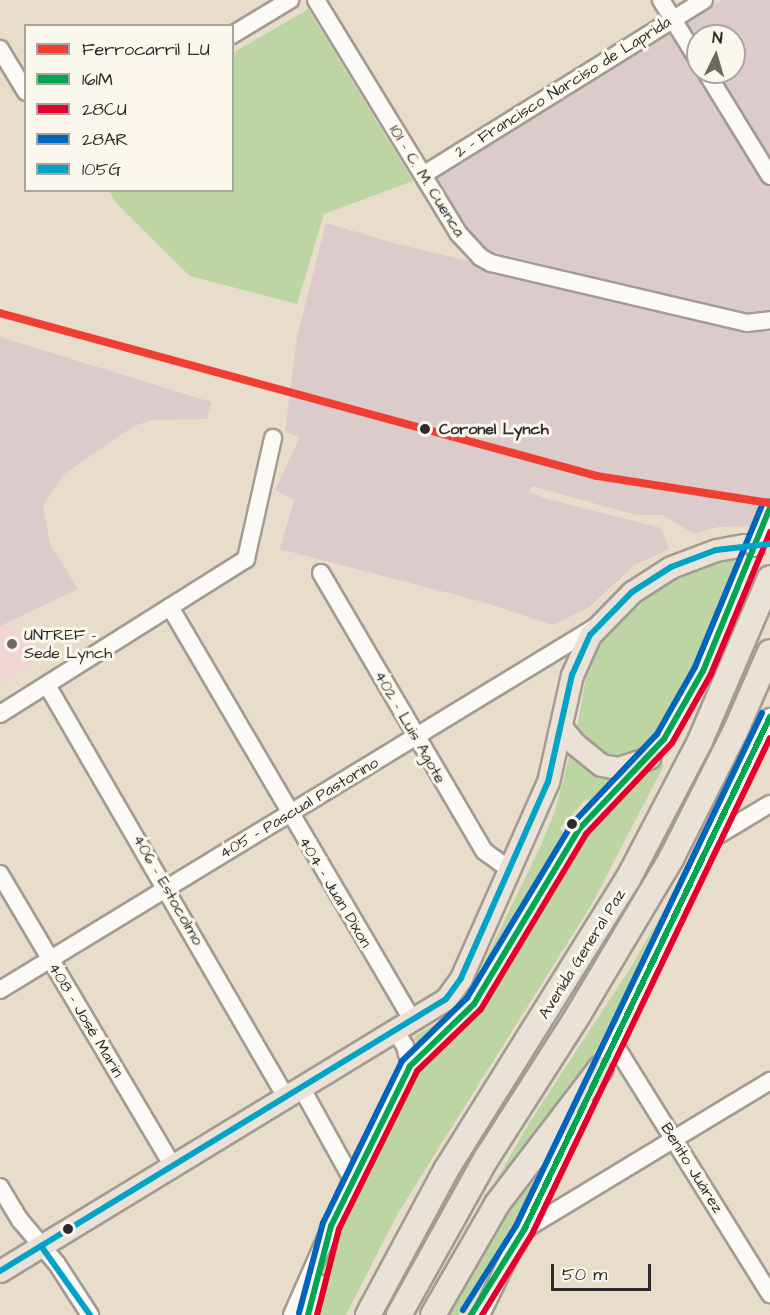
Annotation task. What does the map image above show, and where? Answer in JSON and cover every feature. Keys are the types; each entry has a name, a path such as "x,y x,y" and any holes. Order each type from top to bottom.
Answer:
{"highway":[{"name":"Avenida General Paz","path":"368,1315 446,1170 628,879 700,741 770,578"},
{"name":"Avenida General Paz","path":"399,1315 486,1159 590,996 671,859 735,732 770,652"},
{"path":"433,1315 496,1204 601,1068"}],"main road":[{"path":"0,1271 446,999 461,978 549,783 572,675 597,626 632,592 671,567 716,550 746,555"},
{"path":"562,728 575,744 601,765 618,768 649,758"}],"street":[{"path":"234,34 290,0"},
{"name":"101 - C. M. Cuenca","path":"316,0 469,248 491,263 747,323 770,320"},
{"path":"661,0 686,40"},
{"name":"2 - Francisco Narciso de Laprida","path":"423,175 704,0"},
{"path":"0,49 24,89"},
{"path":"713,84 770,176"},
{"path":"0,714 246,559 273,438"},
{"path":"292,1315 352,1179 410,1066 474,1004 579,829 649,758 703,671 746,555 770,508"},
{"name":"402 - Luis Agote","path":"321,573 484,851 510,870"},
{"name":"404 - Juan Dixon","path":"170,608 289,815 403,1025 410,1066"},
{"name":"405 - Pascual Pastorino","path":"0,990 597,626"},
{"name":"406 - Estocolmo","path":"47,686 166,887 293,1092 352,1179"},
{"path":"481,1315 715,837 770,717"},
{"path":"715,837 770,804"},
{"name":"408 - José Marín","path":"0,874 172,1166"},
{"name":"Benito Juárez","path":"613,1042 770,1294"},
{"path":"524,1230 770,1081"},
{"path":"0,1187 41,1246 57,1264 90,1315"},
{"path":"308,1315 331,1226"},
{"path":"471,1315 501,1272"}],"shaded area":[{"path":"722,0 770,0 770,312 756,316 485,250 469,240 434,175"},
{"path":"326,223 397,244 770,332 770,525 718,527 694,534 663,515 636,515 532,486 529,492 544,498 661,528 669,549 635,565 589,607 553,625 483,602 280,549 294,500 275,490 300,437 285,432 297,337"},
{"path":"0,337 211,402 207,419 152,420 134,426 64,474 43,506 50,544 78,589 0,626"},
{"name":"UNTREF - Sede Lynch","path":"9,622 36,662 0,685 0,626"}],"green space":[{"path":"308,9 413,181 324,214 297,304 190,276 117,204 110,192 234,192 234,52"},
{"path":"738,555 718,616 674,708 639,752 618,759 606,757 577,729 588,665 606,636 653,593 684,574"},
{"path":"758,718 761,720 686,877 575,1091 426,1315 419,1315 528,1125 631,967 685,874"},
{"path":"571,750 617,776 592,802 586,799 560,828 565,835 473,993 456,1016 418,1045 414,1037 454,1012 470,992 541,845 555,811"},
{"path":"656,762 664,765 593,902 398,1213 346,1315 312,1315 332,1235 407,1077 472,1019 584,838 615,800 639,782"},
{"path":"554,1144 494,1262 459,1315 442,1315 508,1196"}],"tunnel":[{"path":"745,545 770,544"}],"rail line":[{"name":"LU","path":"0,313 597,476 770,503"}],"transit line":[{"name":"28AR","path":"299,1313 323,1223 402,1061 467,998 572,824 657,734 695,667 762,505"},
{"name":"161M","path":"308,1315 331,1226 410,1066 474,1004 579,829 664,739 703,671 770,508"},
{"name":"28CU","path":"317,1315 339,1229 417,1071 481,1009 586,834 672,743 711,674 770,532"},
{"name":"105G","path":"0,1271 446,999 461,978 548,782 572,675 590,635 632,592 671,567 716,550 770,544"},
{"name":"28AR","path":"463,1310 516,1226 762,713"},
{"name":"161M","path":"471,1315 524,1230 770,717"},
{"name":"28CU","path":"482,1315 532,1234 770,738"},
{"name":"105G","path":"41,1246 90,1315"}],"place":[{"name":"Coronel Lynch","path":"425,429"},
{"name":"UNTREF - Sede Lynch","path":"12,644"}]}
